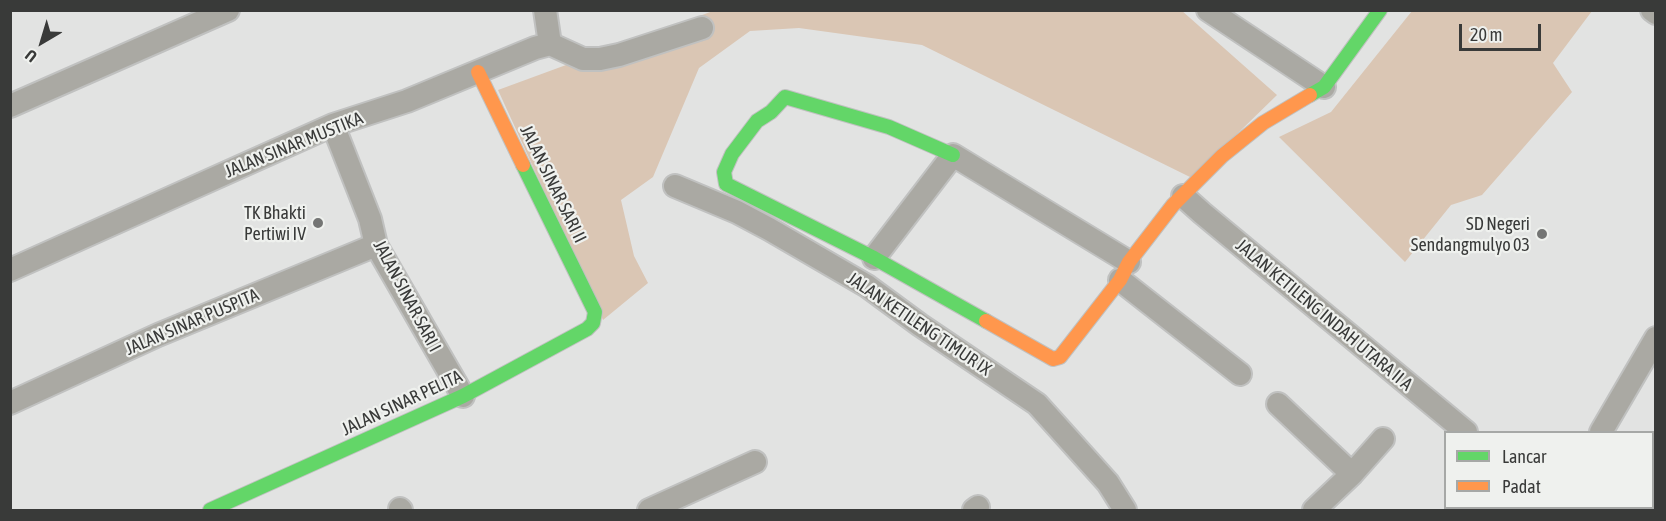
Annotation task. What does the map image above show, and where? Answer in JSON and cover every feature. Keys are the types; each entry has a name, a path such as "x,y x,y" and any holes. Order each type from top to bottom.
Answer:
{"street":[{"path":"10,106 228,10"},
{"path":"545,10 550,44 583,59 600,59 619,55 702,28"},
{"path":"1208,10 1324,87"},
{"path":"1240,374 1124,271 953,155 889,127 785,97 771,112 757,121 732,154 724,172 726,184 874,258 1053,358 1060,357 1124,271 1173,206 1183,195 1222,156 1263,123 1324,87 1380,10"},
{"name":"JALAN SINAR MUSTIKA","path":"10,270 333,125 407,101 535,48 550,44"},
{"name":"JALAN SINAR SARI II","path":"478,72 595,312"},
{"name":"JALAN SINAR SARI I","path":"333,125 370,219 376,246 462,396"},
{"path":"874,258 953,155"},
{"name":"JALAN KETILENG TIMUR IX","path":"675,186 769,229 867,286 920,325 1037,404 1108,483 1125,510"},
{"name":"JALAN KETILENG INDAH UTARA II A","path":"1183,195 1465,431"},
{"name":"JALAN SINAR PUSPITA","path":"10,403 158,335 376,246"},
{"name":"JALAN SINAR PELITA","path":"210,510 462,396 587,329 593,323 595,312"},
{"path":"1602,431 1656,338"},
{"path":"1278,404 1352,474"},
{"path":"1314,510 1352,474 1383,439"},
{"path":"649,510 755,462"}],"shaded area":[{"path":"1181,10 1277,95 1192,178 922,45 799,28 750,31 699,68 653,177 621,200 634,256 648,283 603,320 498,90 713,11"},
{"path":"1412,11 1592,11 1553,63 1572,92 1482,195 1451,205 1405,262 1279,137 1331,112"}],"traffic: fast":[{"path":"1310,95 1324,87 1380,10"},
{"path":"953,155 889,127 785,97 771,112 757,121 732,154 724,172 726,184 874,258 986,321"},
{"path":"210,510 463,396 587,329 593,323 595,312 523,165"}],"traffic: slow":[{"path":"478,72 523,165"},
{"path":"986,321 1053,359 1060,357 1120,280 1129,262 1173,205 1222,156 1263,123 1310,95"}],"place":[{"name":"TK Bhakti Pertiwi IV","path":"318,223"},
{"name":"SD Negeri Sendangmulyo 03","path":"1542,234"}]}
